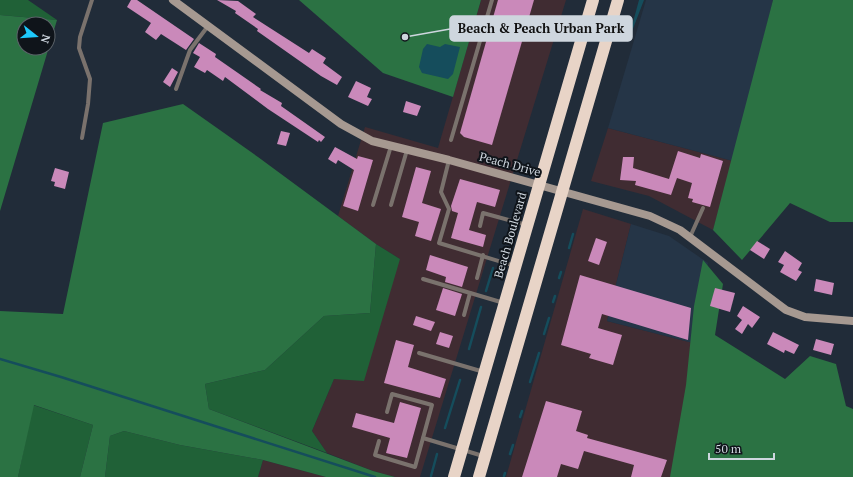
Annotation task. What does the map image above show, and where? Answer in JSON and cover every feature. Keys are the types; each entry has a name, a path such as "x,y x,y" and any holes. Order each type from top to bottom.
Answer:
{"highway":[{"name":"Beach Boulevard","path":"454,477 593,0"},
{"path":"479,477 618,0"}],"street":[{"name":"Peach Drive","path":"173,0 348,129 372,141 449,160 650,216 668,223 690,237 786,310 805,317 853,321"}],"lane":[{"path":"82,138 88,104 90,79 79,48 80,37 92,0"},
{"path":"451,140 492,0"},
{"path":"176,89 190,50 208,26"},
{"path":"373,205 391,145"},
{"path":"391,205 407,149"},
{"path":"449,160 441,192 449,209 439,243 483,255 515,266"},
{"path":"690,237 703,208"},
{"path":"480,226 483,213 527,225"},
{"path":"476,278 483,255"},
{"path":"423,279 504,304"},
{"path":"464,315 470,293"},
{"path":"419,353 484,372"},
{"path":"379,441 375,455 415,467 432,404 392,394 387,412"},
{"path":"423,438 462,448 485,457"}],"shaded area":[{"path":"481,0 566,0 420,477 395,477 373,471 327,453 312,431 334,379 400,259 376,244 338,216 365,127 438,148"},
{"path":"639,0 644,0 629,39 629,37"},
{"path":"646,0 773,0 733,161 608,128"},
{"path":"427,44 440,47 445,44 460,47 453,74 448,79 422,73 419,67 423,49"},
{"path":"608,128 733,161 713,230 649,196 591,181"},
{"path":"583,209 631,224 607,321 693,343 679,477 506,477"},
{"path":"631,224 669,236 708,263 693,343 607,321"},
{"path":"263,460 326,477 258,477"}],"green space":[{"path":"0,0 28,0 51,16 16,16 0,15"},
{"path":"299,0 481,0 453,97 383,73"},
{"path":"773,0 853,0 853,222 830,222 790,203 742,260 713,230"},
{"path":"0,15 16,16 16,56 46,56 0,211"},
{"path":"183,104 376,244 370,313 324,316 265,370 205,384 209,409 373,471 395,477 326,477 263,460 180,445 124,431 110,436 105,477 80,477 93,425 34,405 18,477 0,477 0,311 63,314 103,123"},
{"path":"376,244 400,259 364,381 334,379 312,431 327,453 209,409 205,384 265,370 324,316 370,313"},
{"path":"703,260 723,284 715,335 785,379 810,356 836,364 846,406 853,409 853,477 670,477 686,385 694,306"},
{"path":"33,405 93,425 80,477 18,477"},
{"path":"124,431 180,445 263,460 258,477 105,477 110,436"}],"building":[{"path":"131,0 137,0 194,39 186,50 161,34 156,40 145,32 151,23 127,7"},
{"path":"217,0 238,1 256,14 253,17 309,53 312,49 326,58 323,63 342,77 337,85 321,76 257,31 258,29 235,13 236,11"},
{"path":"498,0 534,0 492,145 464,137 460,133"},
{"path":"199,43 216,54 215,57 261,89 260,90 282,103 281,106 325,137 321,142 319,140 318,142 268,109 225,77 223,81 207,70 205,73 194,67 200,57 193,53"},
{"path":"172,68 178,72 170,87 163,82"},
{"path":"356,81 371,88 367,97 372,99 368,106 348,97"},
{"path":"406,101 421,106 417,116 403,112"},
{"path":"281,131 290,133 286,146 277,144"},
{"path":"335,147 357,159 358,156 373,160 358,211 343,206 354,170 338,160 336,164 328,159"},
{"path":"678,151 700,158 701,154 723,161 710,207 692,202 693,199 688,198 692,183 677,178 671,195 635,185 636,181 620,180 623,157 634,157 633,168 669,179"},
{"path":"416,167 431,171 422,203 441,209 431,241 415,236 419,222 402,217"},
{"path":"55,168 69,172 65,189 54,186 55,182 51,181"},
{"path":"460,179 500,190 495,207 477,202 469,230 486,235 483,247 451,238 458,213 452,211 451,206"},
{"path":"596,238 607,242 599,265 588,261"},
{"path":"757,241 770,249 764,259 750,250"},
{"path":"785,251 802,263 798,270 802,272 796,281 780,272 784,265 778,262"},
{"path":"430,255 468,267 462,287 445,282 446,277 426,270"},
{"path":"580,275 691,308 688,340 602,314 598,328 622,335 613,365 589,358 591,354 561,345"},
{"path":"816,279 834,283 832,295 814,291"},
{"path":"443,288 462,294 455,316 436,310"},
{"path":"715,288 735,293 730,312 710,306"},
{"path":"743,306 760,317 752,328 748,324 742,334 735,329 742,320 737,316"},
{"path":"416,316 435,322 431,331 413,325"},
{"path":"440,332 453,336 449,348 436,344"},
{"path":"773,332 799,345 794,354 785,350 784,353 767,344"},
{"path":"816,339 834,344 831,355 813,350"},
{"path":"396,340 414,345 408,367 446,379 440,398 384,383"},
{"path":"546,401 582,411 576,431 588,435 587,438 667,460 661,477 631,477 634,465 584,451 578,469 561,464 557,477 522,477"},
{"path":"400,402 421,408 407,458 386,453 390,438 352,427 356,413 394,423"}],"waterway":[{"path":"569,248 573,234"},
{"path":"486,291 493,268"},
{"path":"559,278 561,272"},
{"path":"553,302 555,296"},
{"path":"469,349 481,307"},
{"path":"544,334 549,318"},
{"path":"530,382 539,353"},
{"path":"0,359 375,477"},
{"path":"445,428 460,380"},
{"path":"520,417 522,411"},
{"path":"510,454 513,445"},
{"path":"431,476 437,454"}],"place":[{"name":"Beach & Peach Urban Park","path":"405,37"}]}
